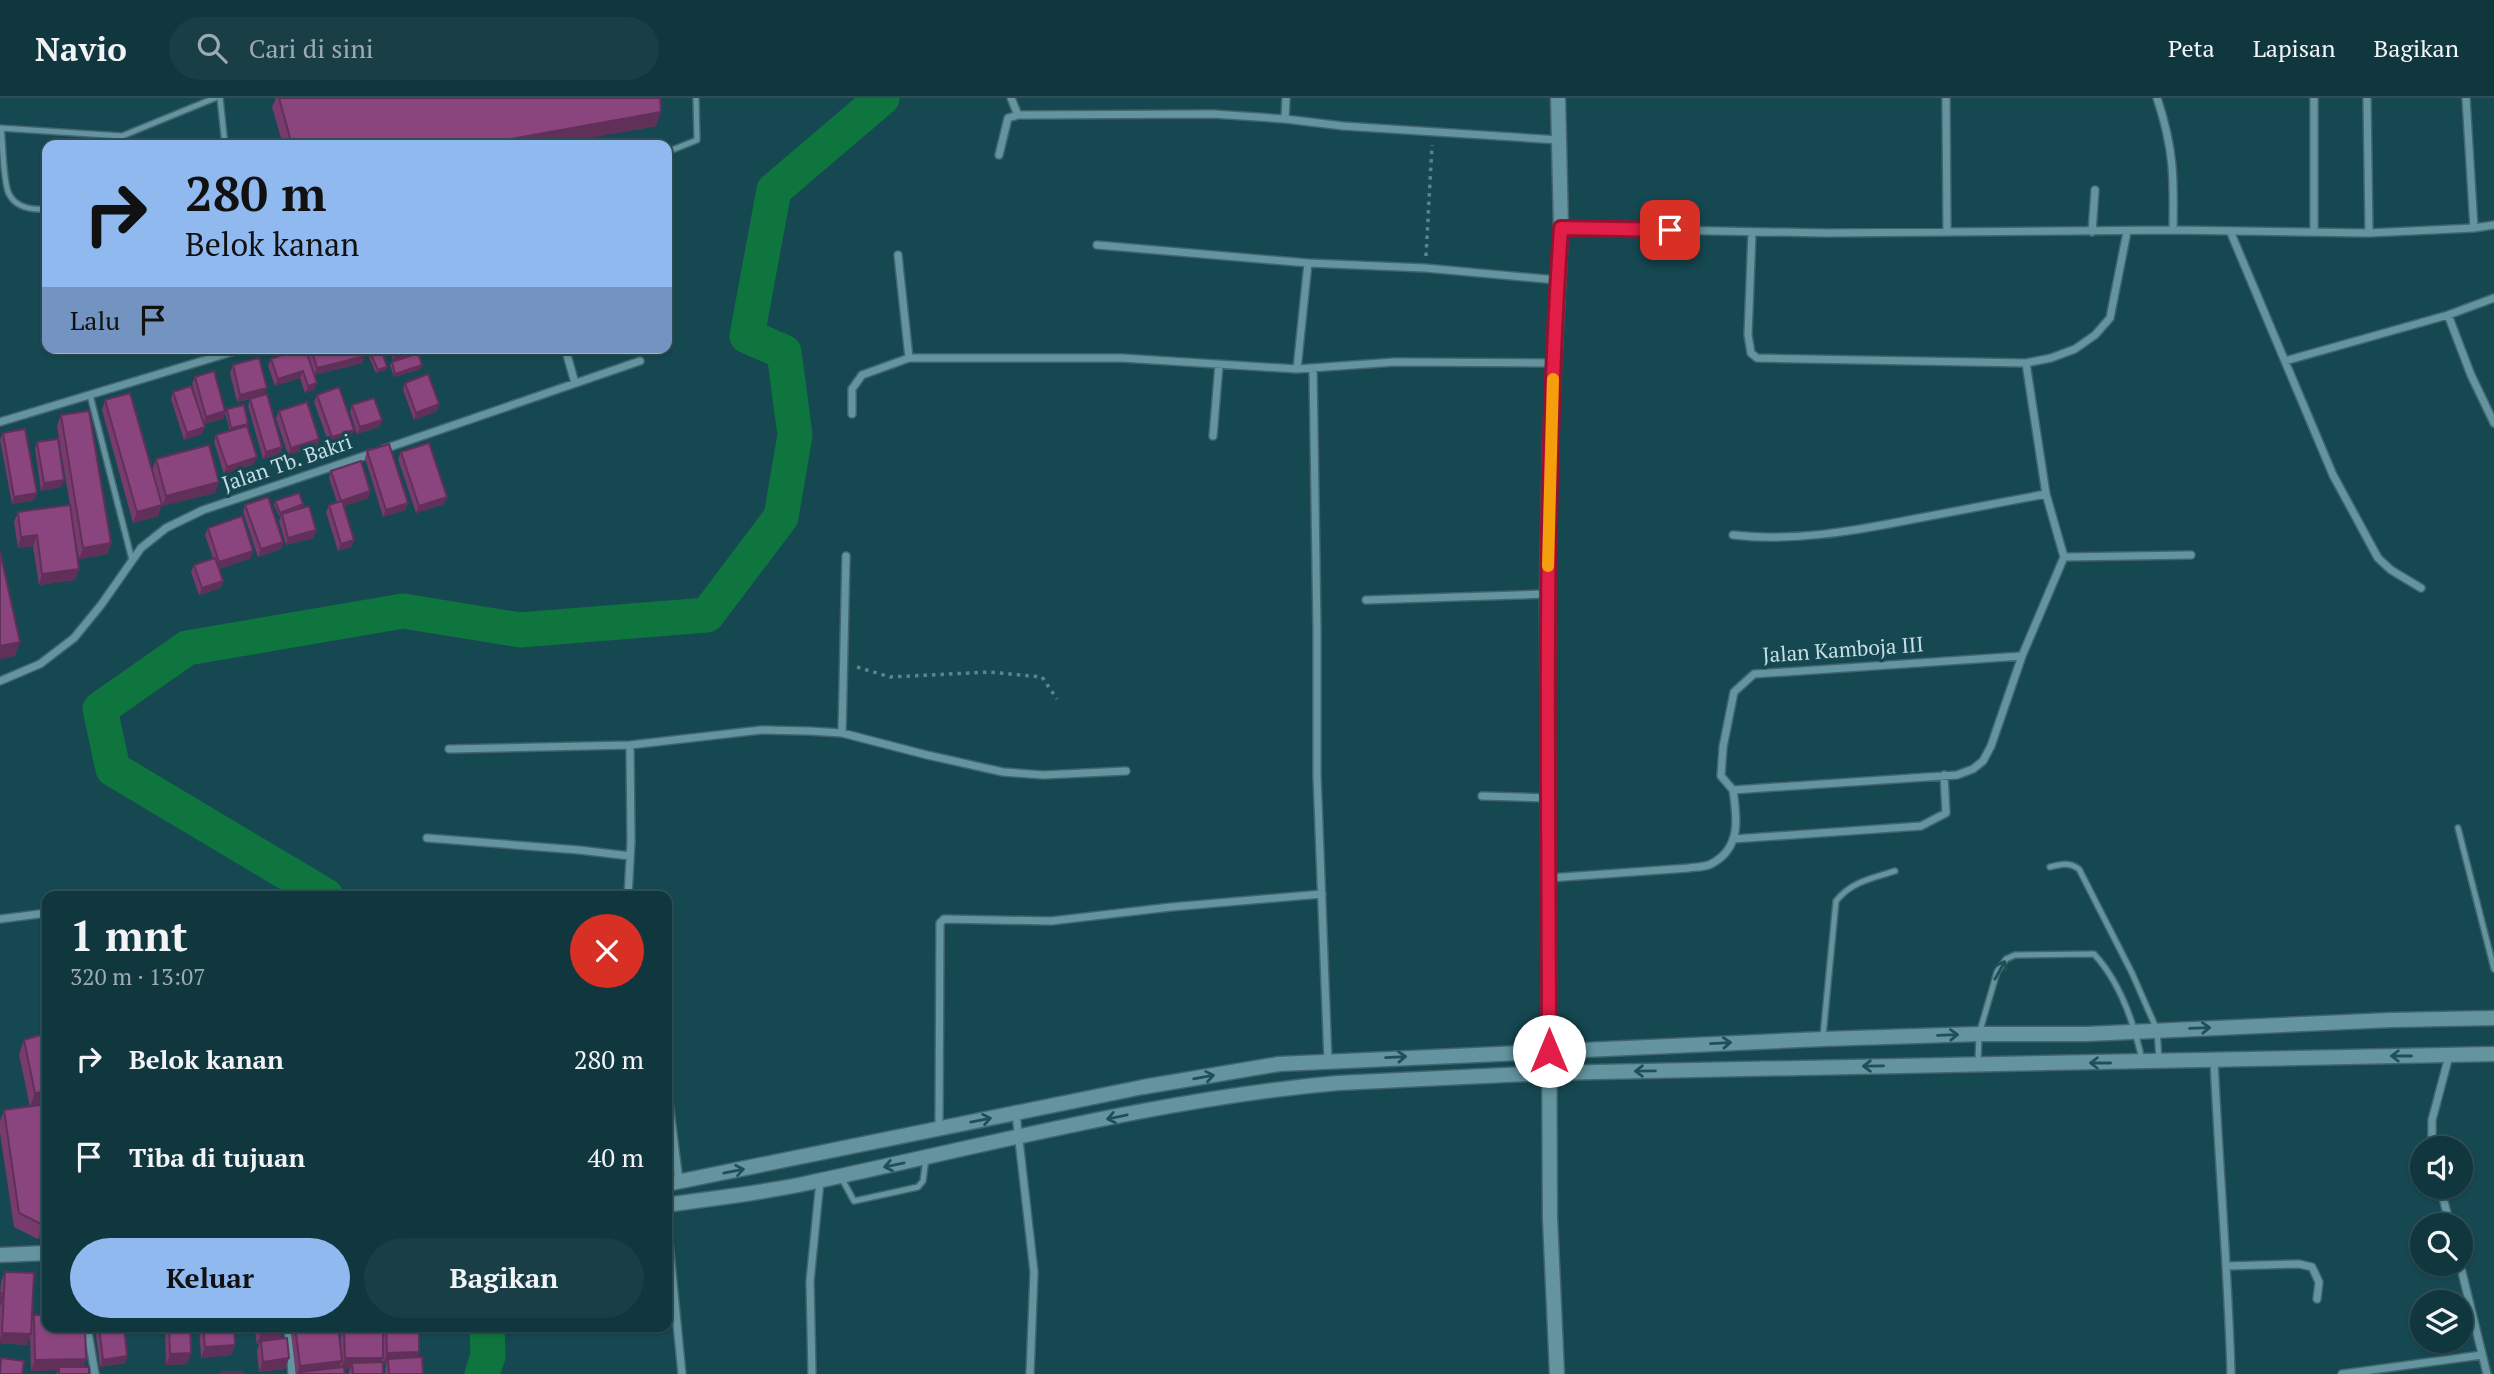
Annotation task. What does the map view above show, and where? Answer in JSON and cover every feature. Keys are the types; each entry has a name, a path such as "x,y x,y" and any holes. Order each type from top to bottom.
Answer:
{"main road":[{"path":"1557,1374 1550,1218 1547,593 1561,228 1558,98"},
{"path":"673,1183 1143,1087 1279,1064 1823,1038 2087,1034 2494,1018"},
{"path":"672,1204 841,1176 1135,1113 1305,1086 1549,1073 2494,1054"},
{"path":"0,1255 42,1253"}],"street":[{"path":"1011,98 1017,115"},
{"path":"1285,118 1286,98"},
{"path":"1946,98 1947,232"},
{"path":"2157,98 2169,133 2175,172 2173,230"},
{"path":"2314,98 2314,231"},
{"path":"2367,98 2368,233"},
{"path":"2466,98 2474,228"},
{"path":"999,155 1008,118 1017,115 1213,114 1285,118 1343,126 1559,140"},
{"path":"2092,232 2095,190"},
{"path":"1561,228 1752,232 2173,230 2368,233 2494,225"},
{"path":"2230,231 2333,475 2378,558 2391,570 2421,588"},
{"path":"1752,232 1748,335 1751,353 1757,358 2026,363 2075,349 2095,335 2110,318 2127,232"},
{"path":"1097,245 1557,280"},
{"path":"898,255 909,358"},
{"path":"1297,369 1308,263"},
{"path":"2285,361 2448,315 2494,298"},
{"path":"2448,315 2471,375 2494,423"},
{"path":"0,422 225,354"},
{"path":"567,354 575,383"},
{"path":"852,414 852,389 862,375 909,358 1122,358 1297,369 1395,362 1554,363"},
{"name":"Jalan Tb. Bakri","path":"0,681 40,664 74,638 141,548 166,528 203,510 640,361"},
{"path":"1733,790 1944,775 1965,772 1983,761 1991,746 2022,656 2064,557 2046,494 2026,363"},
{"path":"1213,436 1219,365"},
{"path":"1312,368 1317,776 1328,1060"},
{"path":"1733,536 1794,537 1870,527 2046,494"},
{"path":"2064,557 2191,555"},
{"path":"842,733 846,556"},
{"path":"1366,600 1547,593"},
{"name":"Jalan Kamboja III","path":"1733,839 1737,831 1737,817 1733,790 1721,776 1723,747 1734,692 1754,674 2022,656"},
{"path":"449,749 629,745 761,730 842,733 1003,772 1044,775 1126,771"},
{"path":"628,891 629,745"},
{"path":"1549,878 1711,864 1733,839 1921,826 1946,813 1944,775"},
{"path":"1482,796 1548,798"},
{"path":"427,838 630,856"},
{"path":"939,1128 940,923 944,919 1051,921 1322,894"},
{"path":"0,919 42,914"},
{"path":"2432,1136 2432,1121 2449,1056"},
{"path":"2214,1061 2231,1374"},
{"path":"1016,1114 1034,1272 1030,1374"},
{"path":"812,1374 810,1280 820,1180"},
{"path":"2227,1266 2299,1264 2312,1268 2319,1282 2317,1299"},
{"path":"672,1273 682,1374"},
{"path":"2463,1276 2487,1374"},
{"path":"88,1332 96,1374"},
{"path":"288,1332 292,1374"},
{"path":"2342,1374 2482,1356"}],"lane":[{"path":"42,209 32,210 16,202 8,193 1,128 122,136 217,98 224,140"},
{"path":"672,151 697,140 696,98"},
{"path":"90,395 132,560"},
{"path":"2458,828 2494,969"},
{"path":"2050,867 2073,864 2080,869 2133,973 2157,1030 2159,1062"},
{"path":"1823,1038 1836,901 1844,891 1857,883 1895,871"},
{"path":"1978,1063 1979,1034 1997,972 2006,959 2015,955 2094,954 2106,968 2136,1031 2143,1063"},
{"path":"841,1176 853,1200 881,1195 921,1185 926,1158"}],"path":[{"path":"1425,268 1433,132"},
{"path":"845,663 890,677 989,672 1042,677 1057,699"}],"building":[{"path":"279,98 660,98 661,112 505,140 291,140"},
{"path":"285,354 307,354 317,383 308,386 303,371 278,379 271,359"},
{"path":"313,354 365,356 317,368"},
{"path":"371,354 383,354 387,367 378,370"},
{"path":"418,354 422,365 395,374 392,362"},
{"path":"259,358 267,388 240,395 233,365"},
{"path":"214,371 225,411 206,417 195,377"},
{"path":"428,374 439,404 416,413 405,383"},
{"path":"191,386 205,427 187,433 173,392"},
{"path":"339,387 354,430 332,437 317,395"},
{"path":"130,393 162,505 137,512 105,400"},
{"path":"267,394 282,447 266,452 250,399"},
{"path":"374,398 382,420 360,427 352,405"},
{"path":"307,402 319,439 291,448 279,411"},
{"path":"244,405 248,424 231,428 227,409"},
{"path":"89,411 111,543 83,548 61,415"},
{"path":"247,426 257,457 227,467 216,435"},
{"path":"25,429 37,493 14,497 3,433"},
{"path":"58,439 64,480 44,483 37,442"},
{"path":"429,443 447,497 419,506 401,452"},
{"path":"389,444 408,503 386,510 367,451"},
{"path":"209,445 219,482 166,496 156,459"},
{"path":"361,461 370,491 341,501 331,471"},
{"path":"299,493 303,504 280,513 275,501"},
{"path":"268,497 283,542 261,549 245,505"},
{"path":"342,501 354,540 341,544 329,505"},
{"path":"70,505 79,569 42,574 37,535 21,537 18,512"},
{"path":"309,506 316,530 288,538 282,514"},
{"path":"242,516 253,551 219,562 208,528"},
{"path":"0,552 20,642 0,646"},
{"path":"215,558 223,581 202,588 194,565"},
{"path":"42,1035 42,1092 35,1093 24,1040"},
{"path":"42,1105 42,1224 19,1213 4,1110"},
{"path":"5,1272 34,1273 31,1334 2,1333"},
{"path":"34,1315 42,1315 42,1332 85,1332 86,1359 35,1360"},
{"path":"100,1332 125,1332 127,1356 103,1360"},
{"path":"169,1332 190,1332 191,1353 170,1354"},
{"path":"204,1332 234,1332 235,1345 205,1347"},
{"path":"296,1332 339,1332 342,1361 300,1366"},
{"path":"344,1332 383,1332 383,1358 345,1358"},
{"path":"386,1332 419,1332 419,1352 387,1353"},
{"path":"287,1338 289,1358 263,1362 261,1341"},
{"path":"422,1357 423,1374 389,1374 388,1359"},
{"path":"1,1358 24,1361 22,1374 0,1374"},
{"path":"383,1362 383,1374 353,1374 352,1363"},
{"path":"59,1367 89,1367 89,1374 59,1374"},
{"path":"344,1367 345,1374 301,1374 301,1372"},
{"path":"243,1372 243,1374 221,1374"}],"waterway":[{"path":"318,891 113,769 100,709 187,648 403,611 520,630 707,615 781,517 795,435 784,352 747,336 774,190 882,98"},
{"path":"482,1374 488,1356 487,1332"}],"slow traffic":[{"path":"1548,566 1553,379"}],"route":[{"path":"1549,1051 1547,593 1550,445 1561,228 1670,230"}]}
